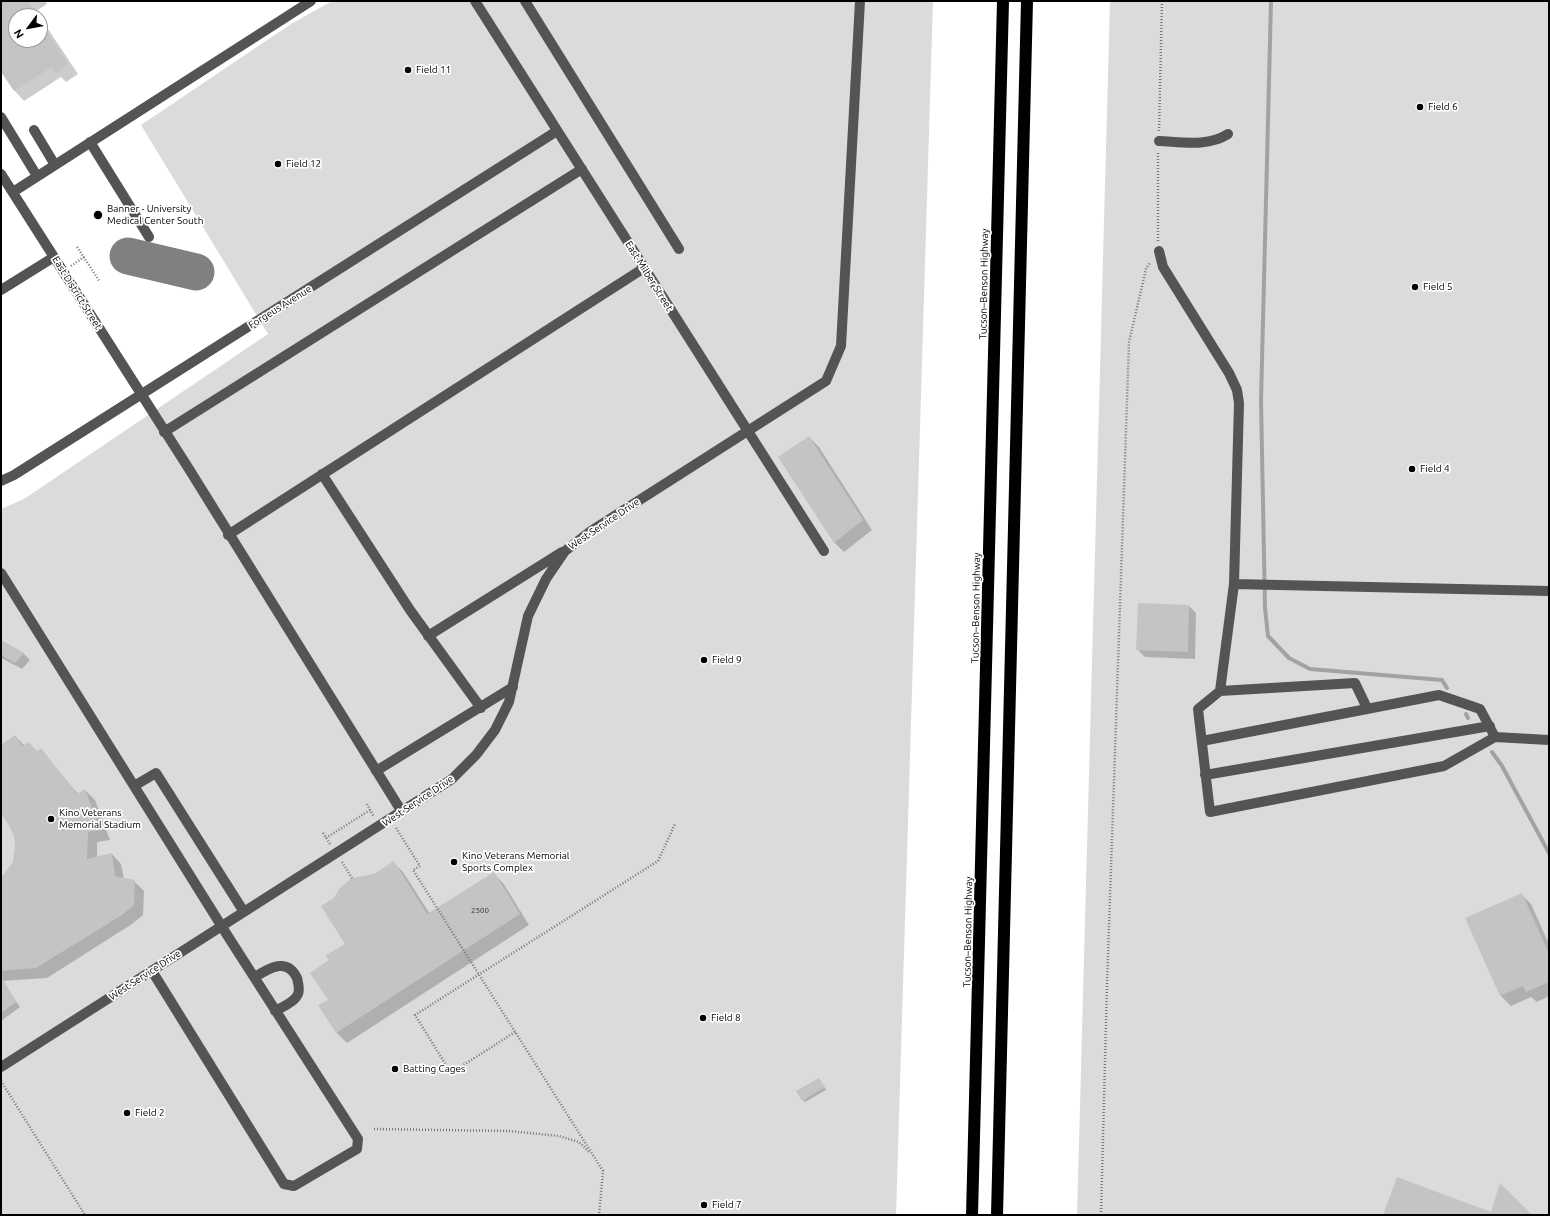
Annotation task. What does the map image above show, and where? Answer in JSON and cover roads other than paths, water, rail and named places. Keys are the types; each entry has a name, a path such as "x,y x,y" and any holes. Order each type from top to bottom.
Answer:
{"highway":[{"name":"Tucson–Benson Highway","path":"972,1215 1003,1"},
{"path":"997,1215 1027,1"}],"street":[{"path":"13,192 311,1"},
{"name":"East Milber Street","path":"475,1 747,432 824,551"},
{"path":"525,1 679,249"},
{"name":"West Service Drive","path":"1,1066 452,779 476,755 495,730 509,702 528,616 546,579 564,551 591,531 826,381 841,346 860,1"},
{"path":"1,117 37,176"},
{"path":"34,130 55,165"},
{"name":"Forgeus Avenue","path":"1,481 14,475 557,131"},
{"path":"1159,141 1209,142 1220,140 1228,134"},
{"path":"90,142 149,237"},
{"path":"164,432 582,169"},
{"name":"East District Street","path":"1,174 141,394 402,812"},
{"path":"1159,251 1163,267 1229,373 1237,390 1239,403 1234,584 1220,691"},
{"path":"1,290 54,257"},
{"path":"228,535 644,268"},
{"path":"322,474 428,636 481,708"},
{"path":"428,636 564,551"},
{"path":"1,573 275,1011 358,1139 357,1149 294,1186 284,1184 152,971"},
{"path":"1234,584 1549,592"},
{"path":"1367,708 1355,683 1220,691 1198,710 1210,812 1444,766 1495,737 1549,740"},
{"path":"376,771 513,687"},
{"path":"1202,741 1439,695 1480,709 1495,737"},
{"path":"1205,774 1490,726"},
{"path":"134,786 156,773 244,912"},
{"path":"254,977 270,967 281,965 289,968 295,975 299,983 298,994 292,1000 275,1011"}],"waterway":[{"path":"1271,1 1261,400 1265,608 1268,636 1289,658 1310,669 1442,680 1447,688"},
{"path":"1466,714 1468,718"},
{"path":"1492,752 1502,766 1549,853"}],"place":[{"name":"Field 11","path":"408,70"},
{"name":"Field 6","path":"1420,107"},
{"name":"Field 12","path":"278,164"},
{"name":"Banner - University Medical Center South","path":"98,215"},
{"name":"Field 5","path":"1415,287"},
{"name":"Field 4","path":"1412,469"},
{"name":"Field 9","path":"704,660"},
{"name":"Kino Veterans Memorial Stadium","path":"51,819"},
{"name":"Kino Veterans Memorial Sports Complex","path":"454,862"},
{"name":"Field 8","path":"703,1018"},
{"name":"Batting Cages","path":"395,1069"},
{"name":"Field 2","path":"127,1113"},
{"name":"Field 7","path":"704,1205"}]}
